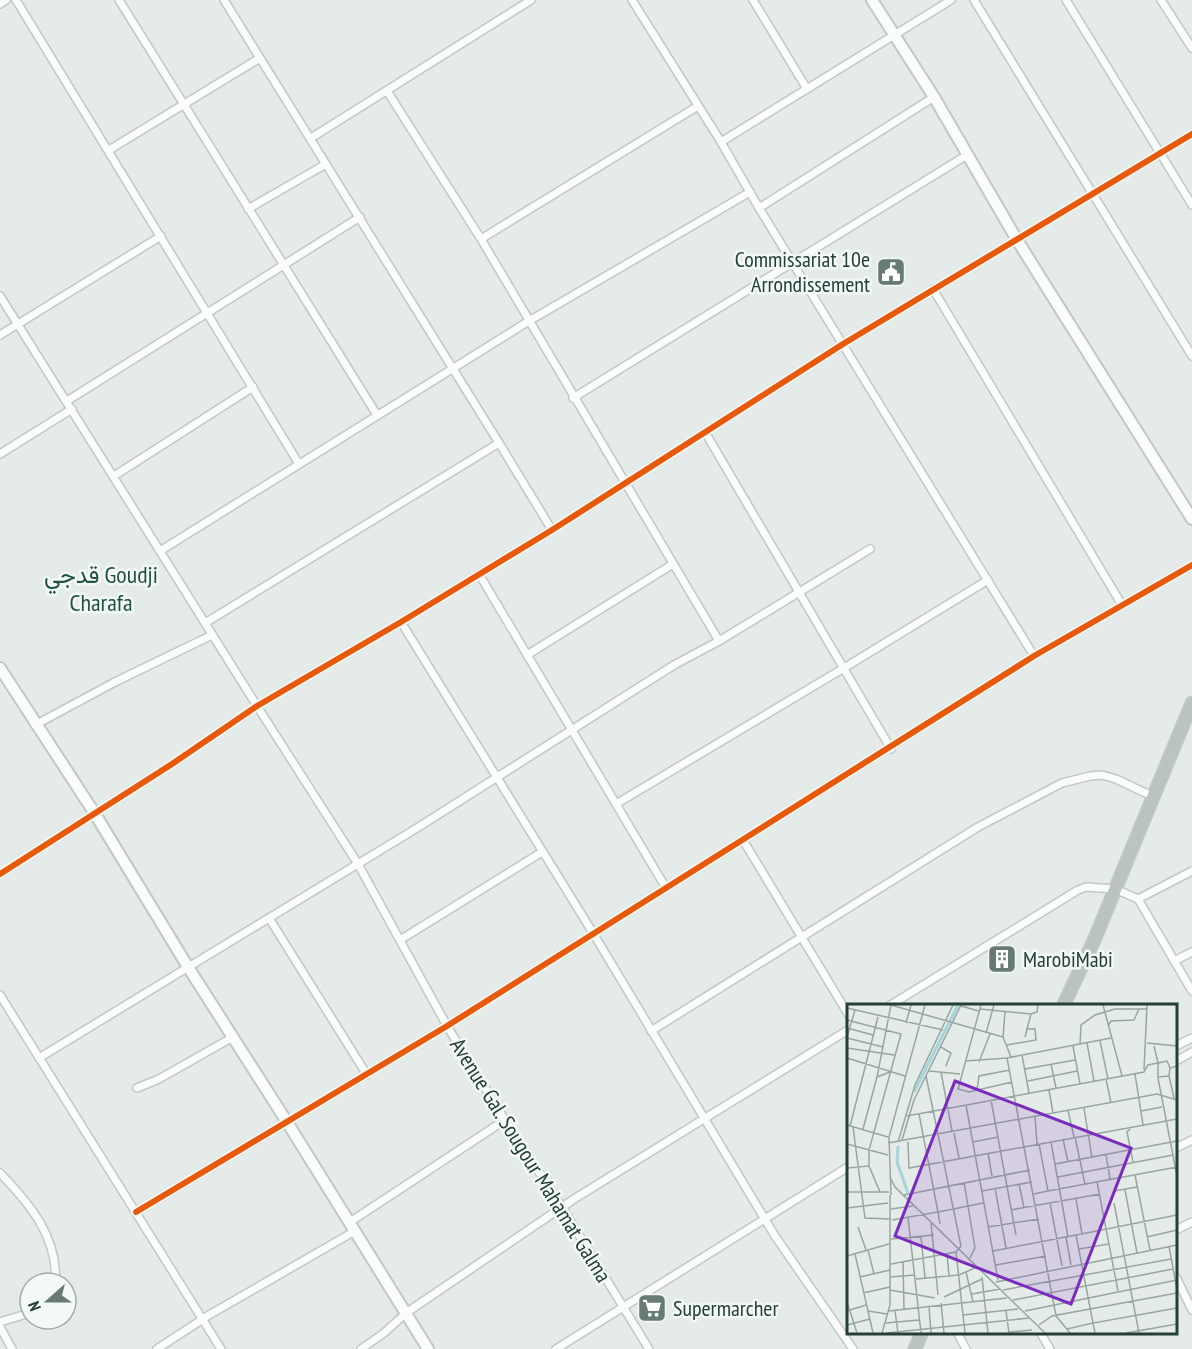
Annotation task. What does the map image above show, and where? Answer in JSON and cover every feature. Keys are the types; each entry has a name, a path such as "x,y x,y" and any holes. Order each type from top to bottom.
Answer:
{"highway":[{"path":"1063,1004 1154,797 1188,728 1192,703"},
{"path":"915,1349 921,1334"}],"main road":[{"path":"872,0 934,97 1017,240 1192,519"},
{"path":"0,668 95,814 188,967 428,1349"}],"street":[{"path":"0,4 6,0"},
{"path":"16,0 299,464"},
{"path":"119,0 377,415"},
{"path":"224,0 552,530"},
{"path":"311,138 531,0"},
{"path":"632,0 1035,656"},
{"path":"753,0 807,89"},
{"path":"721,142 951,0"},
{"path":"974,0 1192,356"},
{"path":"1066,0 1192,206"},
{"path":"1161,0 1192,48"},
{"path":"109,150 260,58"},
{"path":"387,91 481,239 573,398 719,641"},
{"path":"759,208 934,97"},
{"path":"481,239 698,106"},
{"path":"0,874 95,814 256,706 401,622 552,530 843,344 1192,134"},
{"path":"573,398 967,155"},
{"path":"248,209 326,164"},
{"path":"160,551 529,321 750,192"},
{"path":"67,401 360,217"},
{"path":"0,334 161,236"},
{"path":"933,289 1122,605"},
{"name":"Avenue Gal. Sougour Mahamat Galma","path":"0,296 256,706 358,864 447,1026 649,1349"},
{"path":"114,476 253,387"},
{"path":"0,454 72,409"},
{"path":"705,432 891,748"},
{"path":"205,623 499,443"},
{"path":"39,1058 358,864 674,665 719,641 870,549"},
{"path":"527,655 673,564"},
{"path":"135,1212 447,1026 1035,656 1192,565"},
{"path":"479,574 666,888"},
{"path":"616,804 988,580"},
{"path":"401,622 593,933 765,1220 853,1349"},
{"path":"35,725 212,635"},
{"path":"651,1031 978,827 1062,783 1102,775 1154,797"},
{"path":"743,840 847,1011"},
{"path":"400,940 542,852"},
{"path":"1137,899 1192,871"},
{"path":"891,1004 1086,887 1115,889 1137,899 1192,991"},
{"path":"269,918 367,1075"},
{"path":"1174,961 1192,952"},
{"path":"0,995 221,1349"},
{"path":"361,1349 384,1333 406,1313 562,1207 847,1031"},
{"path":"137,1089 233,1037"},
{"path":"1177,1046 1192,1038"},
{"path":"1177,1060 1192,1052"},
{"path":"157,1349 352,1227 505,1120"},
{"path":"1177,1148 1192,1140"},
{"path":"556,1349 847,1168"},
{"path":"1,1176 36,1214 50,1244 53,1271"},
{"path":"1177,1230 1192,1222"},
{"path":"1177,1279 1192,1310"},
{"path":"0,1322 18,1317"},
{"path":"0,1327 12,1349"},
{"path":"958,1334 966,1349"},
{"path":"1041,1334 1050,1349"}],"cycle path":[{"path":"0,874 172,764 257,706 552,530 843,344 1192,134"},
{"path":"136,1212 447,1026 1034,656 1192,565"}],"place":[{"name":"Commissariat 10e Arrondissement","path":"891,272"},
{"name":"MarobiMabi","path":"1002,959"},
{"name":"Supermarcher","path":"652,1308"}],"district":[{"name":"قدجي Goudji Charafa","path":"101,589"}]}
